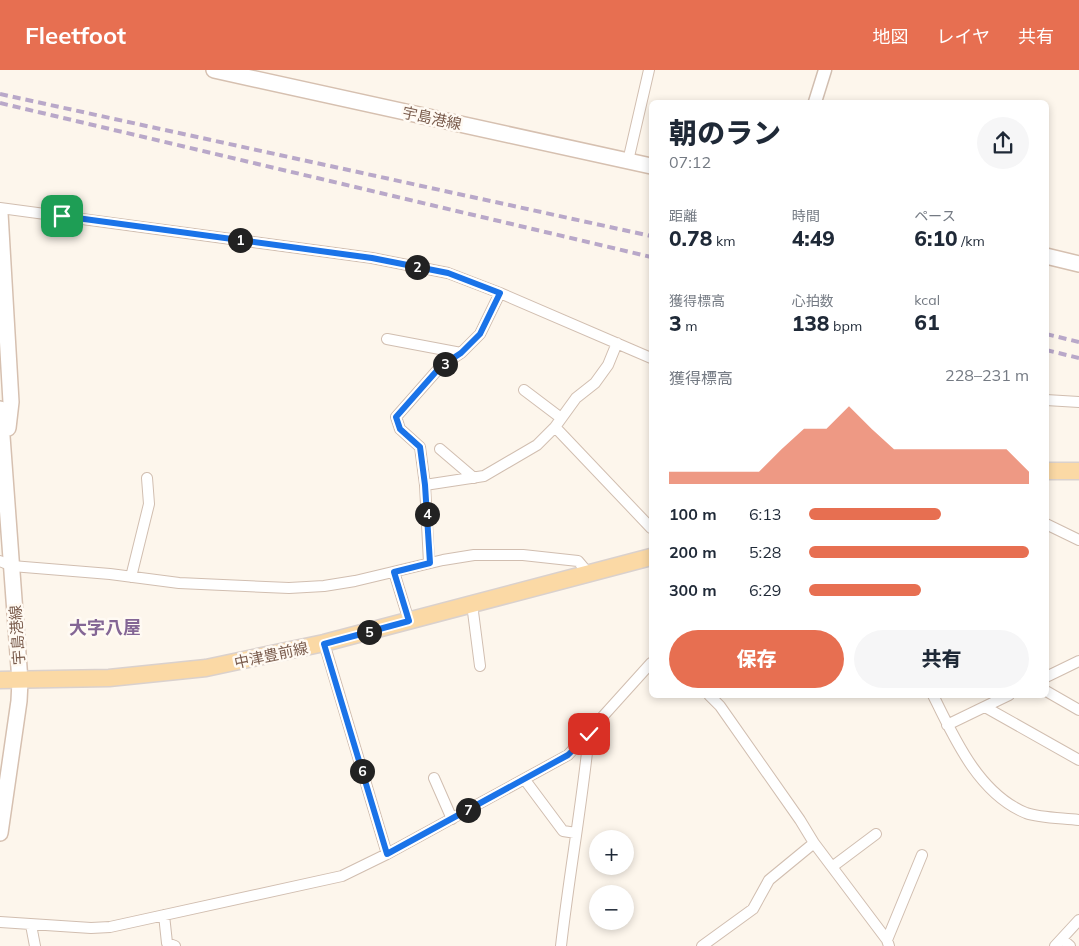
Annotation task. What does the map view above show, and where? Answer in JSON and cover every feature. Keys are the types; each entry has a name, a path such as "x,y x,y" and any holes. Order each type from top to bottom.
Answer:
{"main road":[{"name":"宇島港線","path":"214,70 649,166"},
{"path":"0,213 11,402 4,469"},
{"path":"1049,257 1079,264"},
{"name":"宇島港線","path":"0,409 4,469 6,563 20,681 19,701 0,833"},
{"path":"1049,472 1079,471"},
{"name":"中津豊前線","path":"0,680 109,678 206,668 324,644 649,558"}],"street":[{"path":"628,161 649,70"},
{"path":"815,100 825,70"},
{"path":"0,208 372,258 448,273 500,293 649,357"},
{"path":"430,563 425,485 420,447 400,429 396,417 441,366 461,353 480,334 500,293"},
{"path":"387,339 461,353"},
{"path":"425,485 484,476 537,445 555,428 576,398 595,383 608,365 616,343"},
{"path":"524,390 562,418"},
{"path":"1049,400 1079,402"},
{"path":"555,428 649,526"},
{"path":"440,449 474,478"},
{"path":"131,577 149,504 147,478"},
{"path":"1049,525 1079,540"},
{"path":"6,563 179,583 290,588 332,585 474,555 523,555 578,561 589,574"},
{"path":"394,572 409,621"},
{"path":"472,604 480,666"},
{"path":"324,644 387,854"},
{"path":"1049,676 1078,662"},
{"path":"0,922 90,928 110,927 342,876 387,854 568,755 589,734 649,665"},
{"path":"1049,693 1079,710"},
{"path":"711,698 731,722 814,843 888,943"},
{"path":"934,698 976,772 998,797 1027,813 1079,820"},
{"path":"948,725 1002,698"},
{"path":"985,706 1079,760"},
{"path":"561,946 589,734"},
{"path":"434,778 452,819"},
{"path":"525,780 563,830 576,833"},
{"path":"832,867 876,834"},
{"path":"702,946 752,909 769,880 814,843"},
{"path":"888,943 922,855"},
{"path":"164,915 167,943 175,946"},
{"path":"1070,946 1058,942 1079,920"},
{"path":"31,925 35,946"}],"railway":[{"path":"0,94 649,236"},
{"path":"0,103 649,257"},
{"path":"1049,335 1079,342"},
{"path":"1049,351 1079,358"}],"district":[{"name":"大字八屋","path":"105,627"}],"route":[{"path":"62,216 372,258 448,273 500,293 480,334 461,353 441,366 396,417 400,429 420,447 425,485 430,563 394,572 409,621 324,644 387,854 568,755 589,734"}]}
